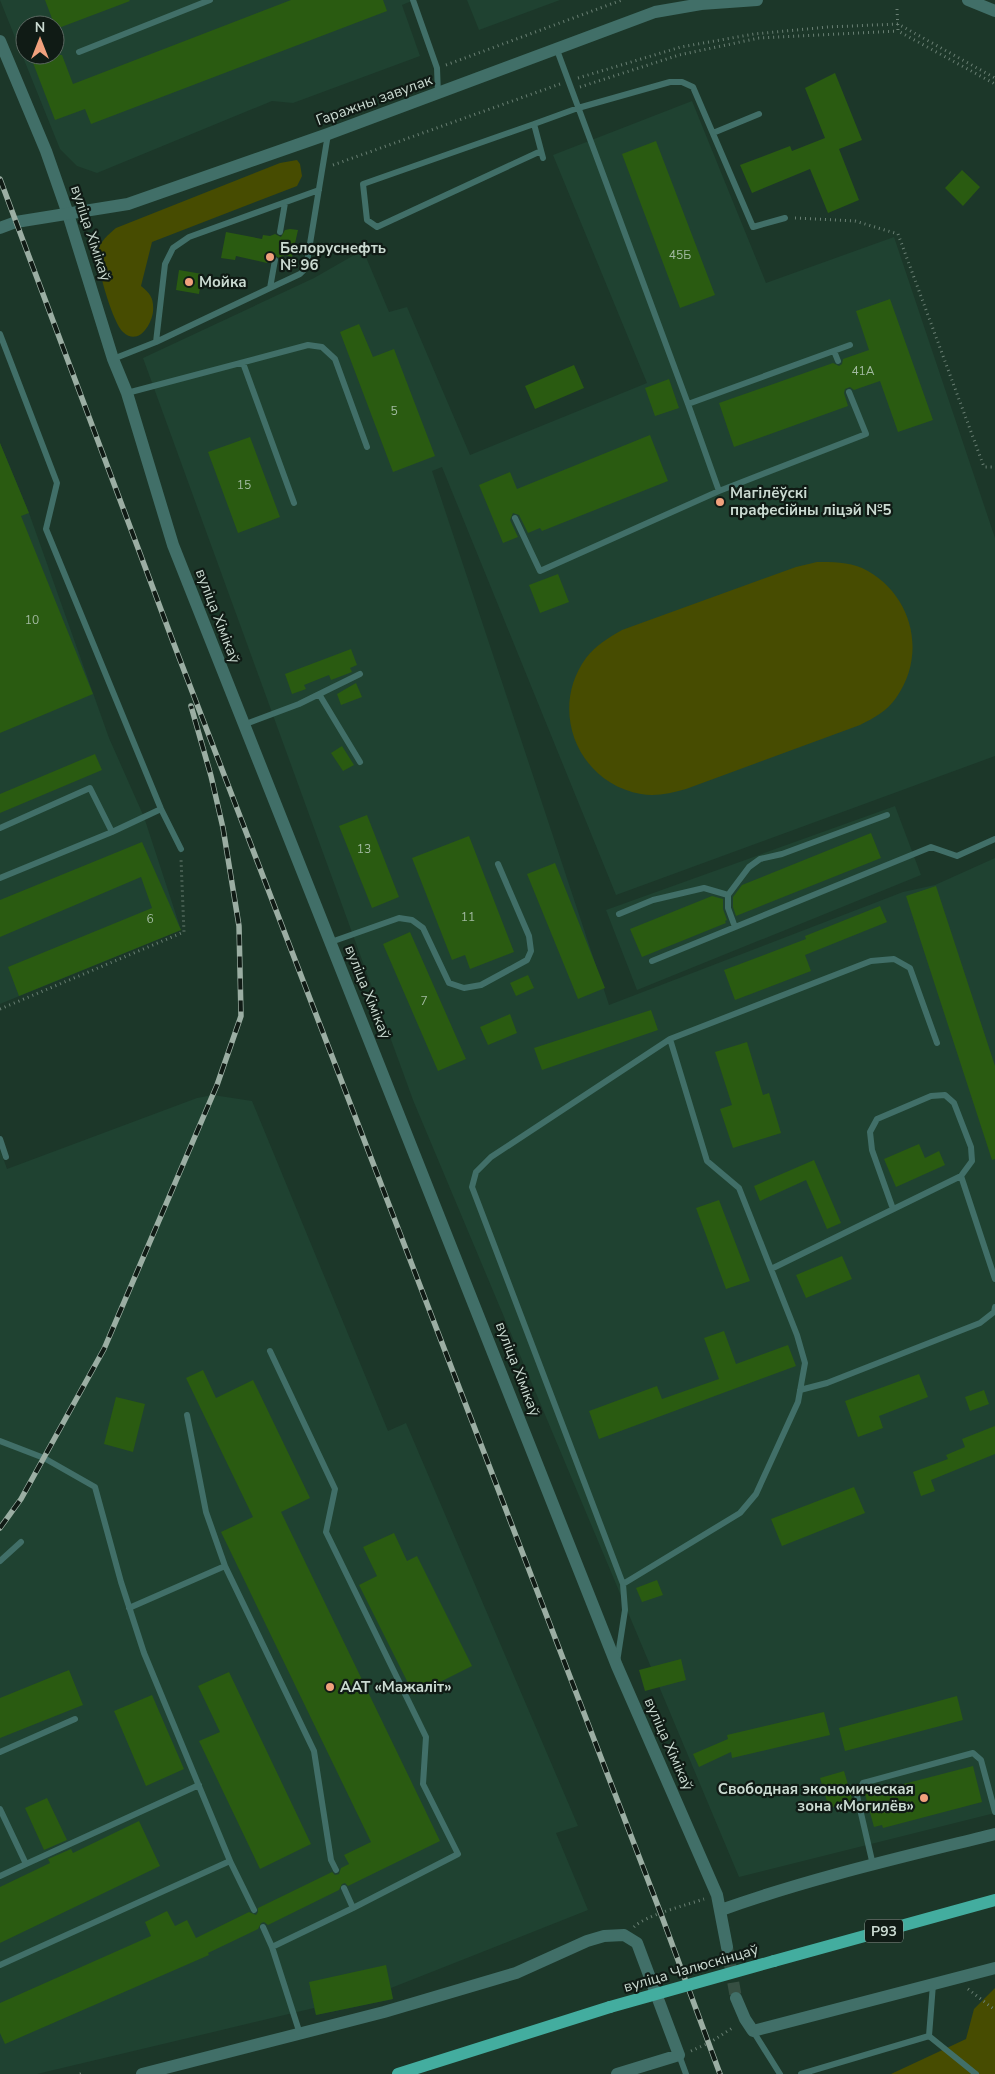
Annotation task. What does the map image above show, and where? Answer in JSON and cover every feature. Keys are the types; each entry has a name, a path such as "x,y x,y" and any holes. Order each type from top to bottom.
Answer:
{"main road":[{"name":"вуліца Чалюскінцаў","path":"398,2074 610,2007 995,1900"}],"street":[{"name":"Гаражны завулак","path":"0,228 16,222 128,204 438,94 655,12 701,4 757,0"},
{"path":"968,0 995,11"},
{"name":"вуліца Хімікаў","path":"0,41 46,152 68,214 113,359 127,393 173,544 243,725 331,942 617,1666 717,1895 727,1947"},
{"path":"721,1910 756,1897 995,1834"},
{"path":"142,2074 384,2012 516,1973 587,1941 604,1936 624,1935 637,1943 679,2055 617,2074"},
{"path":"736,1998 745,2020 753,2031 995,1968"}],"lane":[{"path":"79,52 210,0"},
{"path":"413,0 437,68 438,94"},
{"path":"557,50 688,404 718,491"},
{"path":"541,151 377,227 367,220 363,184 578,108 670,82 682,82 693,87 753,227 786,218"},
{"path":"713,133 759,114"},
{"path":"534,124 542,158"},
{"path":"113,359 156,342 300,274 306,268 328,134"},
{"path":"156,342 165,264 172,248 189,238 319,190"},
{"path":"280,232 285,203"},
{"path":"270,288 275,260"},
{"path":"0,334 57,483 46,529 161,809 181,849"},
{"path":"127,393 308,345 322,347 335,359 367,447"},
{"path":"688,404 850,345"},
{"path":"834,351 838,361"},
{"path":"243,362 294,503"},
{"path":"515,518 540,571 718,491 866,434 849,392"},
{"path":"243,725 299,704 360,674"},
{"path":"319,694 360,762"},
{"path":"0,828 90,788 112,832"},
{"path":"0,878 112,832 161,809"},
{"path":"735,927 728,908 728,895 749,867 760,859 782,854 887,815"},
{"path":"652,962 930,847 957,856 995,839"},
{"path":"331,942 399,918 412,920 423,928 450,983 464,988 481,985 527,960 531,951 529,936 498,864"},
{"path":"619,914 653,900 704,888 728,895"},
{"path":"617,1666 626,1610 623,1584 472,1187 476,1172 491,1157 670,1040 871,961 894,959 910,968 937,1043"},
{"path":"623,1584 740,1513 756,1494 798,1402 805,1363 797,1335 739,1188 707,1161 670,1040"},
{"path":"771,1269 893,1210 961,1176 972,1161 971,1148 954,1103 944,1095 930,1096 877,1119 870,1132 872,1150 893,1210"},
{"path":"0,1139 6,1157"},
{"path":"961,1176 995,1279"},
{"path":"800,1390 827,1383 980,1323 995,1311"},
{"path":"270,1350 335,1489 326,1532 426,1737 423,1784 458,1854 272,1947"},
{"path":"187,1415 206,1512 224,1566 314,1751 331,1860 336,1870"},
{"path":"0,1441 44,1458 95,1487 129,1608 144,1652 230,1861 254,1910"},
{"path":"0,1560 21,1542"},
{"path":"129,1608 224,1566"},
{"path":"0,1752 75,1718"},
{"path":"873,1865 858,1796 863,1784 972,1753 981,1760 995,1812"},
{"path":"0,1876 199,1785"},
{"path":"0,1809 26,1864"},
{"path":"0,1965 230,1861"},
{"path":"344,1888 353,1908"},
{"path":"263,1927 272,1947 300,2034"},
{"path":"929,2036 933,1984"},
{"path":"753,2031 780,2074"},
{"path":"802,2074 929,2036"},
{"path":"929,2036 976,2074"},
{"path":"679,2055 686,2074"}],"path":[{"path":"437,68 622,0"},
{"path":"897,9 898,32"},
{"path":"572,90 679,55 759,38 898,32 995,84"},
{"path":"786,218 855,221 898,234 984,467 995,467"},
{"path":"0,1009 184,932 181,849"},
{"path":"624,1935 637,1923 717,1895"},
{"path":"955,1978 995,2010"},
{"path":"679,2055 709,2043 745,2020"}],"shaded area":[{"path":"0,0 414,0 402,5 420,56 293,103 272,101 97,173 77,166 60,149 26,65 65,65 65,15 15,15 15,37"},
{"path":"467,0 560,0 479,30"},
{"path":"692,101 766,283 894,237 995,538 995,756 616,895 442,467 432,471 609,1005 903,892 935,885 995,858 995,1813 739,1877 413,1100 143,358 314,278 363,250 389,312 407,307 470,455 647,383 553,155"},
{"path":"297,160 300,164 302,176 297,186 152,242 141,286 152,300 152,317 147,328 139,336 129,336 123,332 110,306 102,281 98,259 98,252 102,241 107,236 116,228 280,163"},
{"path":"0,443 29,513 109,738 144,817 181,930 0,1004"},
{"path":"817,562 846,563 862,568 879,579 893,592 903,608 910,625 912,643 911,662 906,680 896,698 884,710 860,725 686,789 664,794 641,794 619,787 600,775 586,760 576,741 570,721 570,700 575,678 586,658 598,646 622,630 796,567"},
{"path":"895,806 921,875 637,990 606,910"},
{"name":"ААТ «Мажаліт»","path":"213,1095 252,1101 388,1431 406,1423 578,1826 556,1833 588,1910 391,1988 393,1999 316,2015 314,2008 37,2074 0,2074 0,1149 7,1169 197,1098"},
{"path":"995,1988 995,2074 891,2074 966,2039 974,2009"}],"building":[{"path":"45,0 130,1 65,26 65,15 51,15"},
{"path":"291,0 383,0 387,11 91,124 85,109 55,120 34,65 65,65 65,63 73,84"},
{"path":"835,73 862,140 839,149 859,200 828,213 810,169 752,193 740,165 790,146 792,151 825,138 805,88"},
{"path":"656,141 715,295 680,308 622,154"},
{"path":"962,170 980,187 963,206 945,188"},
{"path":"285,230 298,230 292,257 285,255 279,258 274,255 267,263 236,256 235,260 221,258 226,232 262,239 263,235 270,236 275,234 281,237"},
{"name":"Мойка","path":"179,270 202,274 199,294 176,290"},
{"path":"890,299 933,420 898,432 880,381 854,390 850,387 845,389 844,393 848,406 734,447 719,403 833,363 839,366 842,364 843,359 869,350 856,311"},
{"path":"359,324 373,357 394,349 435,456 393,472 340,332"},
{"path":"574,365 584,388 535,409 525,386"},
{"path":"669,379 679,408 655,416 645,388"},
{"path":"650,435 668,481 542,531 540,528 528,533 519,515 513,513 510,520 518,537 503,543 479,485 510,472 517,489"},
{"path":"250,437 280,517 238,533 208,452"},
{"path":"0,443 29,513 21,516 93,694 0,733"},
{"path":"558,574 569,602 540,613 529,585"},
{"path":"351,649 357,665 350,668 352,672 331,680 329,675 304,685 306,689 292,694 285,674"},
{"path":"356,683 362,697 341,705 337,694"},
{"path":"342,746 354,765 343,771 331,753"},
{"path":"95,754 102,770 0,813 0,794"},
{"path":"367,815 399,897 372,908 339,826"},
{"path":"871,833 881,858 736,916 733,907 733,897 742,885"},
{"path":"469,836 514,952 470,969 465,955 452,960 412,858"},
{"path":"142,842 181,930 19,996 8,967 152,908 141,877 0,937 0,900"},
{"path":"555,863 605,988 578,999 527,874"},
{"path":"936,886 995,1066 995,1159 992,1160 906,896"},
{"path":"712,896 723,899 726,923 642,957 630,929"},
{"path":"880,906 887,922 805,955 811,971 735,1000 724,970 806,939 805,936"},
{"path":"410,932 466,1059 438,1071 383,944"},
{"path":"528,975 534,988 516,996 510,983"},
{"path":"651,1010 658,1030 542,1070 534,1048"},
{"path":"510,1014 517,1033 488,1045 480,1027"},
{"path":"747,1042 763,1095 769,1093 781,1133 733,1148 720,1109 732,1105 715,1052"},
{"path":"919,1144 925,1158 939,1151 945,1165 896,1187 884,1159"},
{"path":"814,1160 841,1223 827,1229 806,1180 760,1201 754,1186"},
{"path":"719,1200 750,1281 726,1289 696,1208"},
{"path":"842,1256 852,1279 806,1298 796,1275"},
{"path":"724,1331 736,1364 788,1345 796,1366 599,1439 589,1411 657,1386 662,1399 719,1379 704,1338"},
{"name":"ААТ «Мажаліт»","path":"203,1370 216,1398 253,1380 310,1498 281,1512 440,1841 348,1886 345,1883 342,1884 339,1890 268,1925 264,1922 261,1923 258,1929 208,1953 209,1955 5,2044 0,2033 0,2003 151,1936 145,1922 167,1911 175,1926 187,1920 196,1938 249,1912 256,1915 258,1908 332,1872 335,1875 339,1874 341,1868 349,1864 344,1855 371,1842 221,1532 253,1517 186,1378"},
{"path":"919,1374 928,1397 879,1416 883,1428 858,1437 845,1401"},
{"path":"984,1390 989,1404 970,1411 965,1397"},
{"path":"116,1397 145,1404 133,1452 104,1444"},
{"path":"995,1426 995,1454 931,1480 935,1491 921,1496 913,1472 948,1459 946,1455 965,1447 962,1439"},
{"path":"854,1487 865,1513 782,1546 771,1519"},
{"path":"394,1533 407,1561 417,1556 472,1666 414,1695 359,1585 377,1576 363,1547"},
{"path":"657,1580 663,1595 642,1602 636,1588"},
{"path":"681,1659 686,1680 645,1691 639,1670"},
{"path":"69,1670 83,1705 0,1738 0,1698"},
{"path":"229,1672 311,1844 260,1869 199,1741 220,1732 198,1686"},
{"path":"152,1695 184,1769 146,1786 114,1711"},
{"path":"957,1696 963,1720 845,1751 839,1728"},
{"path":"824,1712 830,1735 732,1758 731,1752 699,1767 693,1754 728,1739 727,1735"},
{"name":"Свободная экономическая зона «Могилёв»","path":"973,1766 982,1802 883,1828 882,1825 874,1827 865,1794"},
{"path":"844,1771 853,1802 829,1808 820,1778"},
{"path":"47,1798 67,1840 44,1850 25,1808"},
{"path":"139,1821 160,1866 0,1943 0,1887 50,1863 48,1859 71,1849 73,1853"},
{"path":"386,1965 393,1999 316,2015 309,1982"}],"tunnel":[{"path":"727,1947 736,1998"}],"railway":[{"path":"0,179 172,639 661,1914 720,2074"},
{"path":"0,1528 21,1499 104,1349 217,1085 241,1016 239,926 223,828 211,776 191,706"}],"place":[{"name":"Белоруснефть № 96","path":"270,257"},
{"name":"Мойка","path":"189,282"},
{"name":"Магілёўскі прафесійны ліцэй №5","path":"720,502"},
{"name":"ААТ «Мажаліт»","path":"330,1687"},
{"name":"Свободная экономическая зона «Могилёв»","path":"924,1798"}]}
